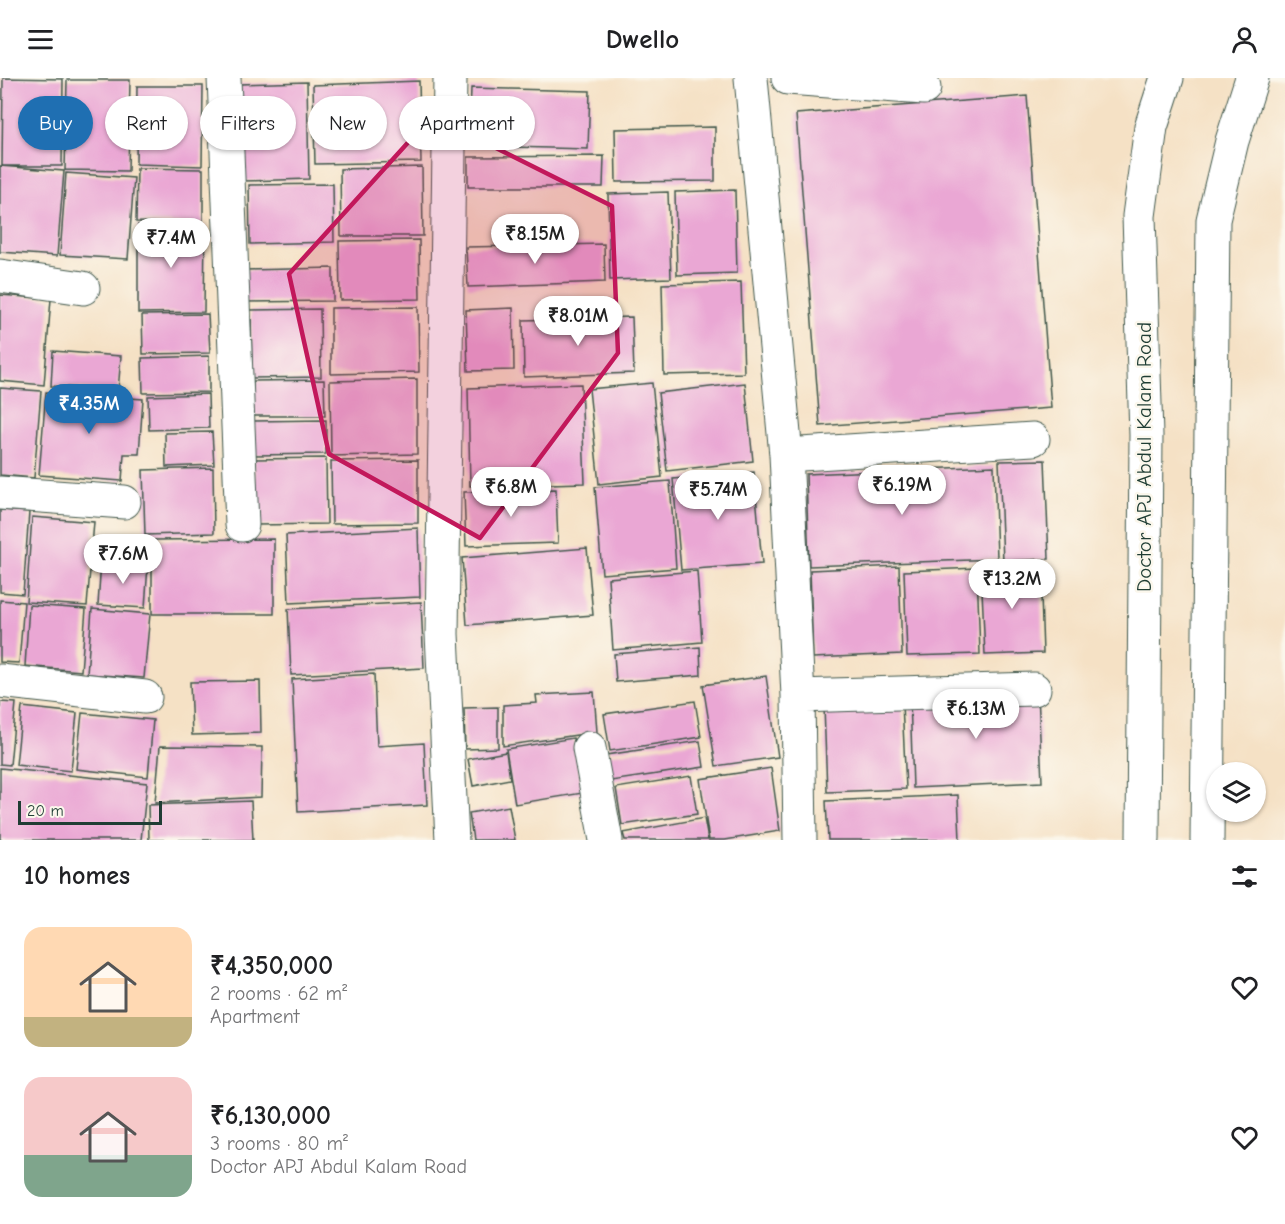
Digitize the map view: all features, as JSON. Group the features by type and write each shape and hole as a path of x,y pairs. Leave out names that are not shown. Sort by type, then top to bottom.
{"street":[{"path":"224,78 242,525"},
{"path":"450,78 442,634 452,840"},
{"path":"751,78 786,455 798,696 800,840"},
{"path":"788,78 924,87"},
{"name":"Doctor APJ Abdul Kalam Road","path":"1143,840 1146,435 1139,216 1150,128 1167,78"},
{"path":"1207,840 1213,220 1232,141 1252,78"},
{"path":"0,276 83,288"},
{"path":"786,455 1033,438"},
{"path":"0,493 124,502"},
{"path":"0,681 145,697"},
{"path":"798,696 1034,689"},
{"path":"589,748 606,840"}],"highlighted area":[{"path":"432,116 612,206 618,353 480,538 329,454 289,274"}],"building":[{"path":"3,78 63,79 63,96 18,96 18,150 62,150 62,166 2,166"},
{"path":"67,80 130,80 130,96 105,96 105,150 128,150 128,171 65,170 65,150 93,150 93,96 67,96"},
{"path":"419,81 419,96 399,96 399,150 421,150 421,162 315,164 315,150 387,150 387,96 313,96 313,85"},
{"path":"307,82 309,179 243,181 242,150 296,150 296,96 240,96 240,84"},
{"path":"137,86 203,86 203,96 200,96 202,166 136,164 136,150 188,150 188,96 137,96"},
{"path":"471,88 590,91 588,149 535,148 535,96 471,96"},
{"path":"1027,96 1051,408 820,426 796,114"},
{"path":"715,127 715,181 616,182 615,129"},
{"path":"604,156 603,187 468,187 468,157"},
{"path":"0,166 64,171 57,256 0,252"},
{"path":"422,167 423,236 341,236 340,169"},
{"path":"137,168 203,169 203,224 136,222"},
{"path":"66,173 134,178 128,259 60,255"},
{"path":"333,184 334,242 250,244 249,185"},
{"path":"735,190 737,273 677,275 675,192"},
{"path":"668,192 671,278 610,280 608,194"},
{"path":"138,225 205,226 204,312 138,313"},
{"path":"419,240 420,299 340,300 339,241"},
{"path":"604,244 605,282 468,287 466,247"},
{"path":"333,268 333,301 245,302 245,270"},
{"path":"741,282 744,373 664,375 662,284"},
{"path":"0,295 51,299 44,385 0,381"},
{"path":"418,307 419,372 331,374 331,308"},
{"path":"513,308 514,370 468,371 466,310"},
{"path":"320,309 321,377 252,378 251,310"},
{"path":"208,314 210,353 143,354 142,315"},
{"path":"632,317 634,373 524,377 523,320"},
{"path":"53,351 121,356 118,391 51,386"},
{"path":"209,356 209,392 143,393 142,358"},
{"path":"417,379 417,454 331,456 330,381"},
{"path":"324,380 325,416 252,416 253,381"},
{"path":"652,383 662,477 599,484 589,389"},
{"path":"745,383 753,461 667,471 658,393"},
{"path":"581,384 585,483 470,486 468,388"},
{"path":"0,388 41,391 34,478 0,475"},
{"path":"46,392 143,399 139,454 124,454 122,481 39,475"},
{"path":"208,394 209,428 149,430 148,396"},
{"path":"326,420 326,454 253,455 253,421"},
{"path":"212,432 214,465 166,467 165,433"},
{"path":"326,458 327,524 256,525 254,459"},
{"path":"418,460 418,523 332,524 331,461"},
{"path":"1045,460 1049,559 1003,561 999,461"},
{"path":"994,466 997,559 809,566 806,474"},
{"path":"213,468 214,533 145,535 143,470"},
{"path":"754,472 762,564 681,570 673,479"},
{"path":"670,481 676,568 602,574 595,487"},
{"path":"556,489 558,543 466,546 464,492"},
{"path":"0,510 29,512 23,594 0,592"},
{"path":"32,517 94,522 87,606 26,602"},
{"path":"418,528 420,597 289,603 286,535"},
{"path":"274,539 274,614 152,614 152,540"},
{"path":"587,548 593,615 467,625 462,558"},
{"path":"101,561 148,565 145,608 98,605"},
{"path":"899,566 902,654 813,658 810,570"},
{"path":"1040,566 1043,653 985,655 981,568"},
{"path":"977,568 980,654 907,656 904,571"},
{"path":"697,571 702,642 613,650 608,578"},
{"path":"0,600 24,602 19,663 0,662"},
{"path":"421,602 424,668 291,675 288,609"},
{"path":"29,605 86,609 81,671 25,666"},
{"path":"92,609 150,614 144,678 87,674"},
{"path":"700,647 701,675 616,682 614,654"},
{"path":"374,674 377,746 424,743 427,805 298,812 292,679"},
{"path":"766,676 778,757 716,766 703,685"},
{"path":"260,681 261,733 192,735 190,682"},
{"path":"594,692 597,732 503,746 503,705 537,703 536,695"},
{"path":"1038,693 1042,782 913,788 910,698"},
{"path":"695,701 701,737 610,751 604,714"},
{"path":"0,702 16,703 10,765 0,764"},
{"path":"902,703 906,789 827,792 824,706"},
{"path":"22,707 77,713 71,771 16,765"},
{"path":"498,707 498,748 465,749 464,708"},
{"path":"82,713 153,720 148,777 76,769"},
{"path":"573,738 583,793 515,804 506,749"},
{"path":"700,741 704,767 611,781 606,755"},
{"path":"160,746 262,747 261,797 155,803"},
{"path":"506,752 510,779 473,786 468,759"},
{"path":"0,768 147,783 141,840 0,840"},
{"path":"771,768 780,831 725,840 709,840 700,779"},
{"path":"691,776 697,814 622,825 616,788"},
{"path":"958,795 960,840 828,840 826,801"},
{"path":"251,801 253,840 149,840 148,805"},
{"path":"509,806 515,840 473,840 469,813"},
{"path":"704,818 708,840 625,840 623,833"}]}
